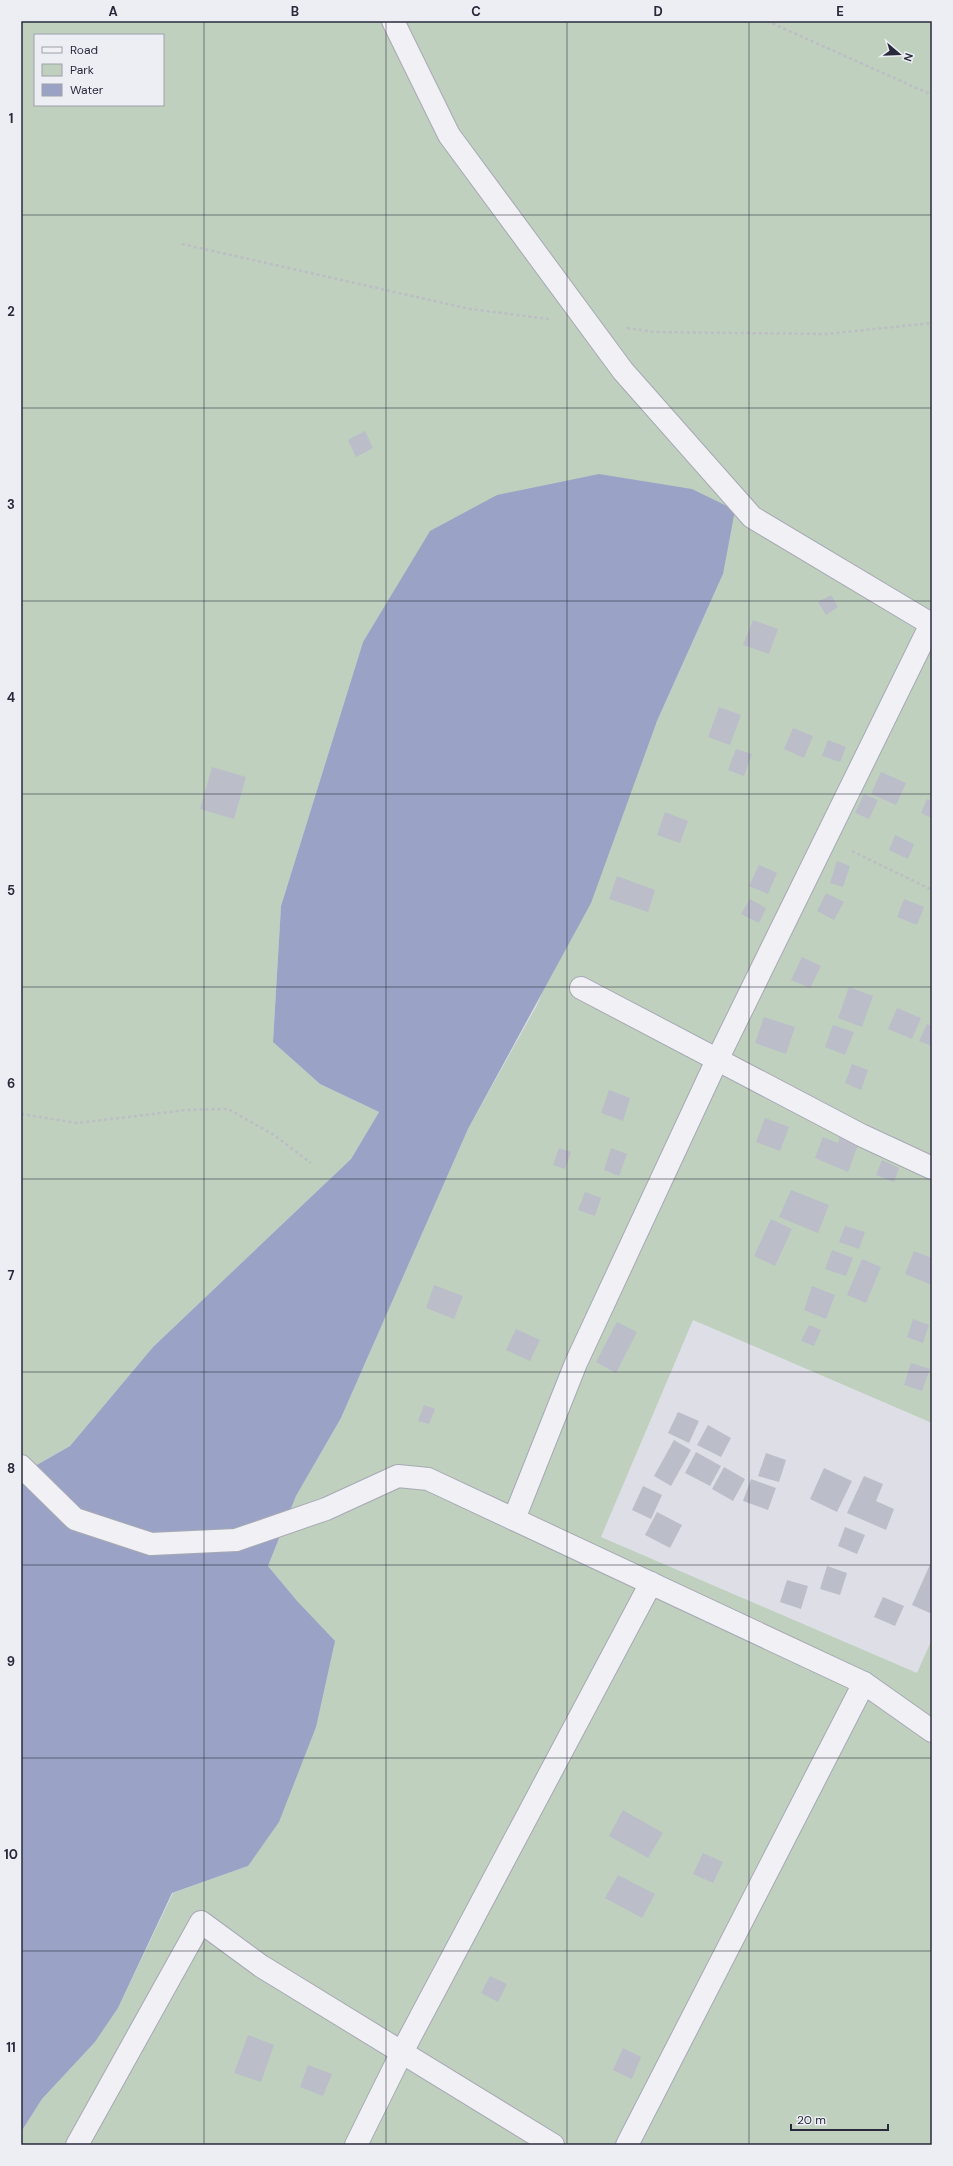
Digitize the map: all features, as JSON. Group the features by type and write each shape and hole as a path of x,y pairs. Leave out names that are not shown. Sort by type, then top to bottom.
{"street":[{"path":"393,21 449,135 623,371 752,517 931,624 717,1060 576,1364 514,1519"},
{"path":"581,988 861,1135 932,1168"},
{"path":"21,1466 75,1518 151,1544 236,1540 326,1509 398,1476 428,1479 864,1683 932,1732"},
{"path":"356,2145 402,2052 651,1583"},
{"path":"627,2145 864,1683"},
{"path":"77,2145 201,1922 261,1966 552,2145"}],"path":[{"path":"767,21 932,95"},
{"path":"849,849 932,890"},
{"path":"21,1114 77,1123 187,1110 228,1109 274,1134 311,1163"}],"green space":[{"path":"21,21 932,21 932,1423 693,1320 601,1537 917,1673 932,1639 932,2145 21,2145 21,2132 42,2099 95,2042 118,2008 173,1893 248,1866 298,1602 268,1566 296,1496 341,1418 468,1129 537,1005 657,721 723,574 363,642 281,906 273,1042 320,1084 379,1112 351,1159 153,1347 70,1446 21,1474"}],"water":[{"path":"599,474 692,489 735,510 723,574 657,721 591,903 468,1129 341,1418 296,1496 268,1566 298,1602 335,1641 316,1727 279,1822 248,1866 172,1893 118,2008 95,2042 42,2099 21,2132 21,1474 70,1446 153,1347 351,1159 379,1112 320,1084 273,1042 281,906 363,642 430,531 497,495"}],"building":[{"path":"365,431 373,448 356,457 348,440"},
{"path":"831,595 838,607 826,615 818,602"},
{"path":"753,620 778,629 769,654 743,645"},
{"path":"719,707 741,715 730,745 708,737"},
{"path":"793,728 813,736 804,758 784,749"},
{"path":"828,740 846,747 840,762 822,756"},
{"path":"736,749 752,754 744,776 728,770"},
{"path":"212,767 246,777 234,819 200,809"},
{"path":"881,772 906,783 896,805 871,794"},
{"path":"864,794 878,800 869,819 855,813"},
{"path":"927,799 932,801 932,818 921,813"},
{"path":"665,812 688,821 680,843 657,835"},
{"path":"895,835 914,844 908,859 889,850"},
{"path":"837,861 850,866 843,887 830,883"},
{"path":"759,865 777,873 768,894 749,886"},
{"path":"617,876 655,890 648,912 609,899"},
{"path":"826,893 844,902 834,920 817,911"},
{"path":"750,899 766,908 759,923 741,914"},
{"path":"904,899 924,907 917,925 897,917"},
{"path":"802,957 821,966 810,988 791,980"},
{"path":"849,987 873,996 862,1027 838,1018"},
{"path":"897,1008 921,1018 912,1039 888,1029"},
{"path":"764,1017 795,1027 786,1054 755,1043"},
{"path":"927,1024 932,1026 932,1046 919,1041"},
{"path":"833,1025 854,1032 845,1055 825,1047"},
{"path":"852,1064 868,1070 861,1090 845,1083"},
{"path":"609,1090 630,1098 623,1121 601,1113"},
{"path":"765,1118 789,1127 780,1151 756,1142"},
{"path":"840,1135 859,1142 848,1172 815,1158 823,1137 838,1143"},
{"path":"559,1148 571,1152 565,1169 553,1165"},
{"path":"611,1148 627,1154 619,1176 604,1170"},
{"path":"882,1160 899,1168 894,1182 876,1175"},
{"path":"791,1190 829,1205 818,1233 779,1217"},
{"path":"585,1192 601,1198 595,1216 578,1210"},
{"path":"771,1219 792,1229 775,1266 754,1256"},
{"path":"845,1226 865,1232 859,1249 839,1242"},
{"path":"832,1250 853,1258 846,1276 825,1269"},
{"path":"914,1251 932,1258 932,1285 905,1274"},
{"path":"862,1259 881,1267 866,1303 847,1295"},
{"path":"434,1285 463,1296 454,1319 426,1308"},
{"path":"812,1286 835,1295 826,1319 804,1310"},
{"path":"913,1319 929,1325 923,1343 907,1337"},
{"path":"617,1322 637,1332 616,1373 596,1362"},
{"path":"809,1325 821,1330 814,1346 801,1341"},
{"path":"516,1329 540,1340 530,1361 506,1350"},
{"path":"911,1363 930,1369 922,1391 904,1385"},
{"path":"424,1405 435,1409 429,1424 418,1421"},
{"path":"678,1412 699,1421 689,1443 668,1433"},
{"path":"708,1425 731,1438 721,1457 697,1445"},
{"path":"674,1440 691,1450 671,1486 654,1476"},
{"path":"696,1452 721,1466 710,1486 685,1473"},
{"path":"766,1453 786,1460 779,1482 758,1476"},
{"path":"724,1467 745,1479 733,1501 712,1489"},
{"path":"824,1468 852,1481 837,1512 810,1499"},
{"path":"864,1476 883,1484 876,1501 894,1509 886,1530 847,1513"},
{"path":"751,1479 776,1488 768,1510 743,1501"},
{"path":"643,1486 662,1495 651,1519 632,1510"},
{"path":"657,1512 682,1525 670,1548 645,1535"},
{"path":"845,1527 865,1535 857,1554 838,1546"},
{"path":"932,1560 932,1614 912,1605"},
{"path":"827,1566 847,1573 840,1595 820,1589"},
{"path":"787,1580 808,1586 801,1609 780,1602"},
{"path":"883,1597 904,1606 895,1626 874,1617"},
{"path":"623,1810 663,1833 648,1858 609,1836"},
{"path":"703,1853 723,1862 713,1883 693,1874"},
{"path":"618,1875 655,1894 642,1918 605,1898"},
{"path":"490,1976 507,1984 498,2002 481,1993"},
{"path":"248,2035 274,2045 261,2082 234,2073"},
{"path":"623,2048 641,2057 632,2079 613,2070"},
{"path":"308,2065 332,2074 323,2096 300,2087"}]}
